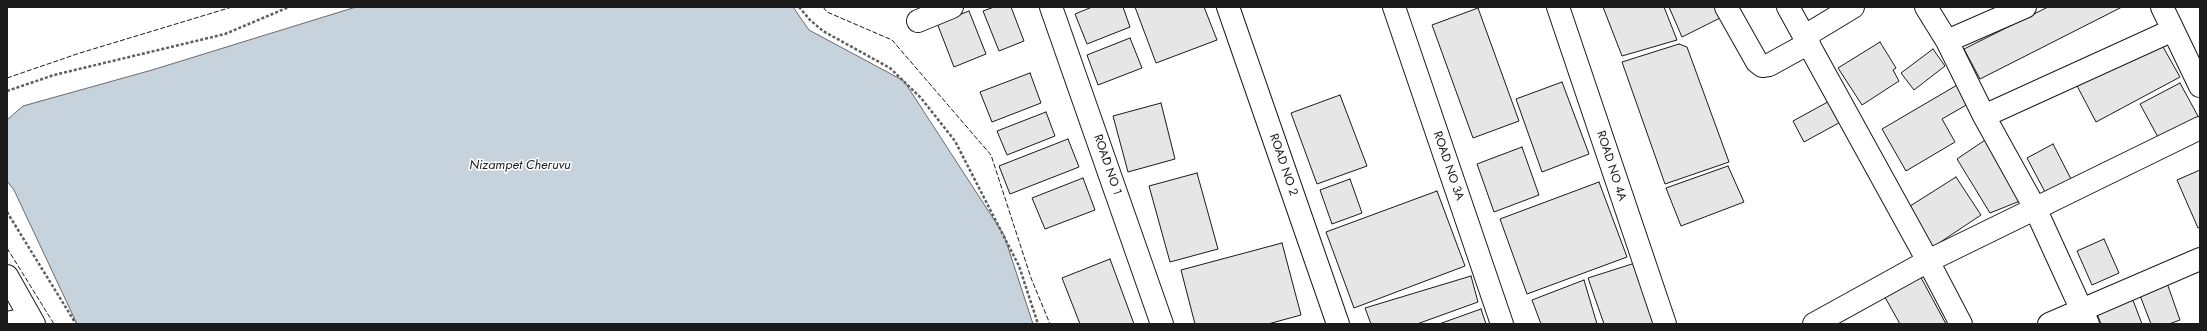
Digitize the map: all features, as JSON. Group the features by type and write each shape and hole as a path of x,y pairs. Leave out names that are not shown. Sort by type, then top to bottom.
{"street":[{"path":"918,21 952,7"},
{"name":"ROAD NO 1","path":"1051,7 1162,324"},
{"name":"ROAD NO 2","path":"1228,7 1338,324"},
{"name":"ROAD NO 3A","path":"1394,7 1502,324"},
{"name":"ROAD NO 4A","path":"1558,7 1665,324"},
{"path":"1726,7 1757,62 1762,66 1769,64 1807,40 1852,7"},
{"path":"1788,7 1928,261 1960,324"},
{"path":"1926,7 1947,41 1984,116 2035,208 2085,317"},
{"path":"1947,41 2025,7"},
{"path":"2162,7 2200,86"},
{"path":"1984,116 2173,30"},
{"path":"1814,324 1928,261 2200,128"},
{"path":"2049,324 2085,317 2200,259"},
{"path":"7,276 32,321 7,323"}],"path":[{"path":"7,91 54,75 225,34 289,7"},
{"path":"799,7 810,20 823,30 890,68 921,98 955,140 1019,266 1038,324"},
{"path":"7,212 76,324"}],"water":[{"name":"Nizampet Cheruvu","path":"356,7 793,7 809,30 904,81 1004,235 1033,324 77,324 14,190 7,181 7,120 23,106 152,70"}],"building":[{"path":"994,7 1011,7 1024,41 999,51 983,11"},
{"path":"1092,7 1123,7 1130,27 1087,44 1075,14"},
{"path":"1135,7 1204,7 1217,40 1156,63"},
{"path":"1603,7 1664,7 1677,40 1622,56"},
{"path":"1669,7 1717,7 1722,17 1682,37"},
{"path":"2048,7 2122,7 1980,79 1964,49"},
{"path":"1478,8 1519,121 1473,138 1432,25"},
{"path":"969,11 986,54 954,67 937,23"},
{"path":"1130,38 1142,68 1098,85 1087,55"},
{"path":"2158,38 2180,77 2096,122 2075,82"},
{"path":"1880,42 1896,68 1893,70 1899,81 1862,105 1838,68"},
{"path":"1679,44 1687,47 1729,162 1665,184 1622,62"},
{"path":"1933,49 1945,66 1914,90 1901,73"},
{"path":"1030,73 1041,103 992,122 980,92"},
{"path":"1964,81 1975,100 1942,119 1955,142 1906,171 1882,129"},
{"path":"1562,82 1589,154 1542,172 1516,99"},
{"path":"2180,83 2199,118 2159,139 2140,104"},
{"path":"1340,95 1367,166 1317,184 1291,113"},
{"path":"1835,98 1846,119 1804,142 1793,121"},
{"path":"1161,103 1175,159 1128,172 1113,116"},
{"path":"1046,112 1055,136 1007,155 997,131"},
{"path":"1988,138 2020,201 1990,213 1957,159"},
{"path":"1068,139 1079,167 1010,194 999,166"},
{"path":"2053,144 2071,179 2045,192 2027,158"},
{"path":"1522,147 1539,195 1494,212 1477,164"},
{"path":"1728,166 1744,202 1681,226 1666,188"},
{"path":"2200,170 2200,227 2198,228 2177,180"},
{"path":"1197,173 1218,249 1170,262 1149,186"},
{"path":"1956,177 1981,215 1933,247 1907,208"},
{"path":"1083,178 1095,210 1045,229 1032,198"},
{"path":"1350,179 1362,213 1332,224 1320,190"},
{"path":"1599,182 1627,257 1527,294 1500,219"},
{"path":"1437,191 1465,266 1354,308 1326,232"},
{"path":"2104,239 2119,273 2092,285 2077,251"},
{"path":"1282,243 1301,315 1268,324 1195,324 1181,270"},
{"path":"1110,259 1134,324 1080,324 1062,278"},
{"path":"1635,263 1656,324 1604,324 1588,278"},
{"path":"1918,272 1946,324 1900,324 1882,292"},
{"path":"1471,276 1478,302 1417,324 1371,324 1365,308"},
{"path":"1584,280 1597,324 1541,324 1532,300"},
{"path":"2167,283 2180,320 2169,324 2151,324 2139,293"},
{"path":"2131,295 2142,324 2101,324 2095,309"},
{"path":"1481,309 1486,324 1439,324"}],"fence":[{"path":"7,78 80,53 232,7"},
{"path":"823,7 827,12 892,40 991,155 1031,278 1050,324"},
{"path":"7,248 54,324"}]}
